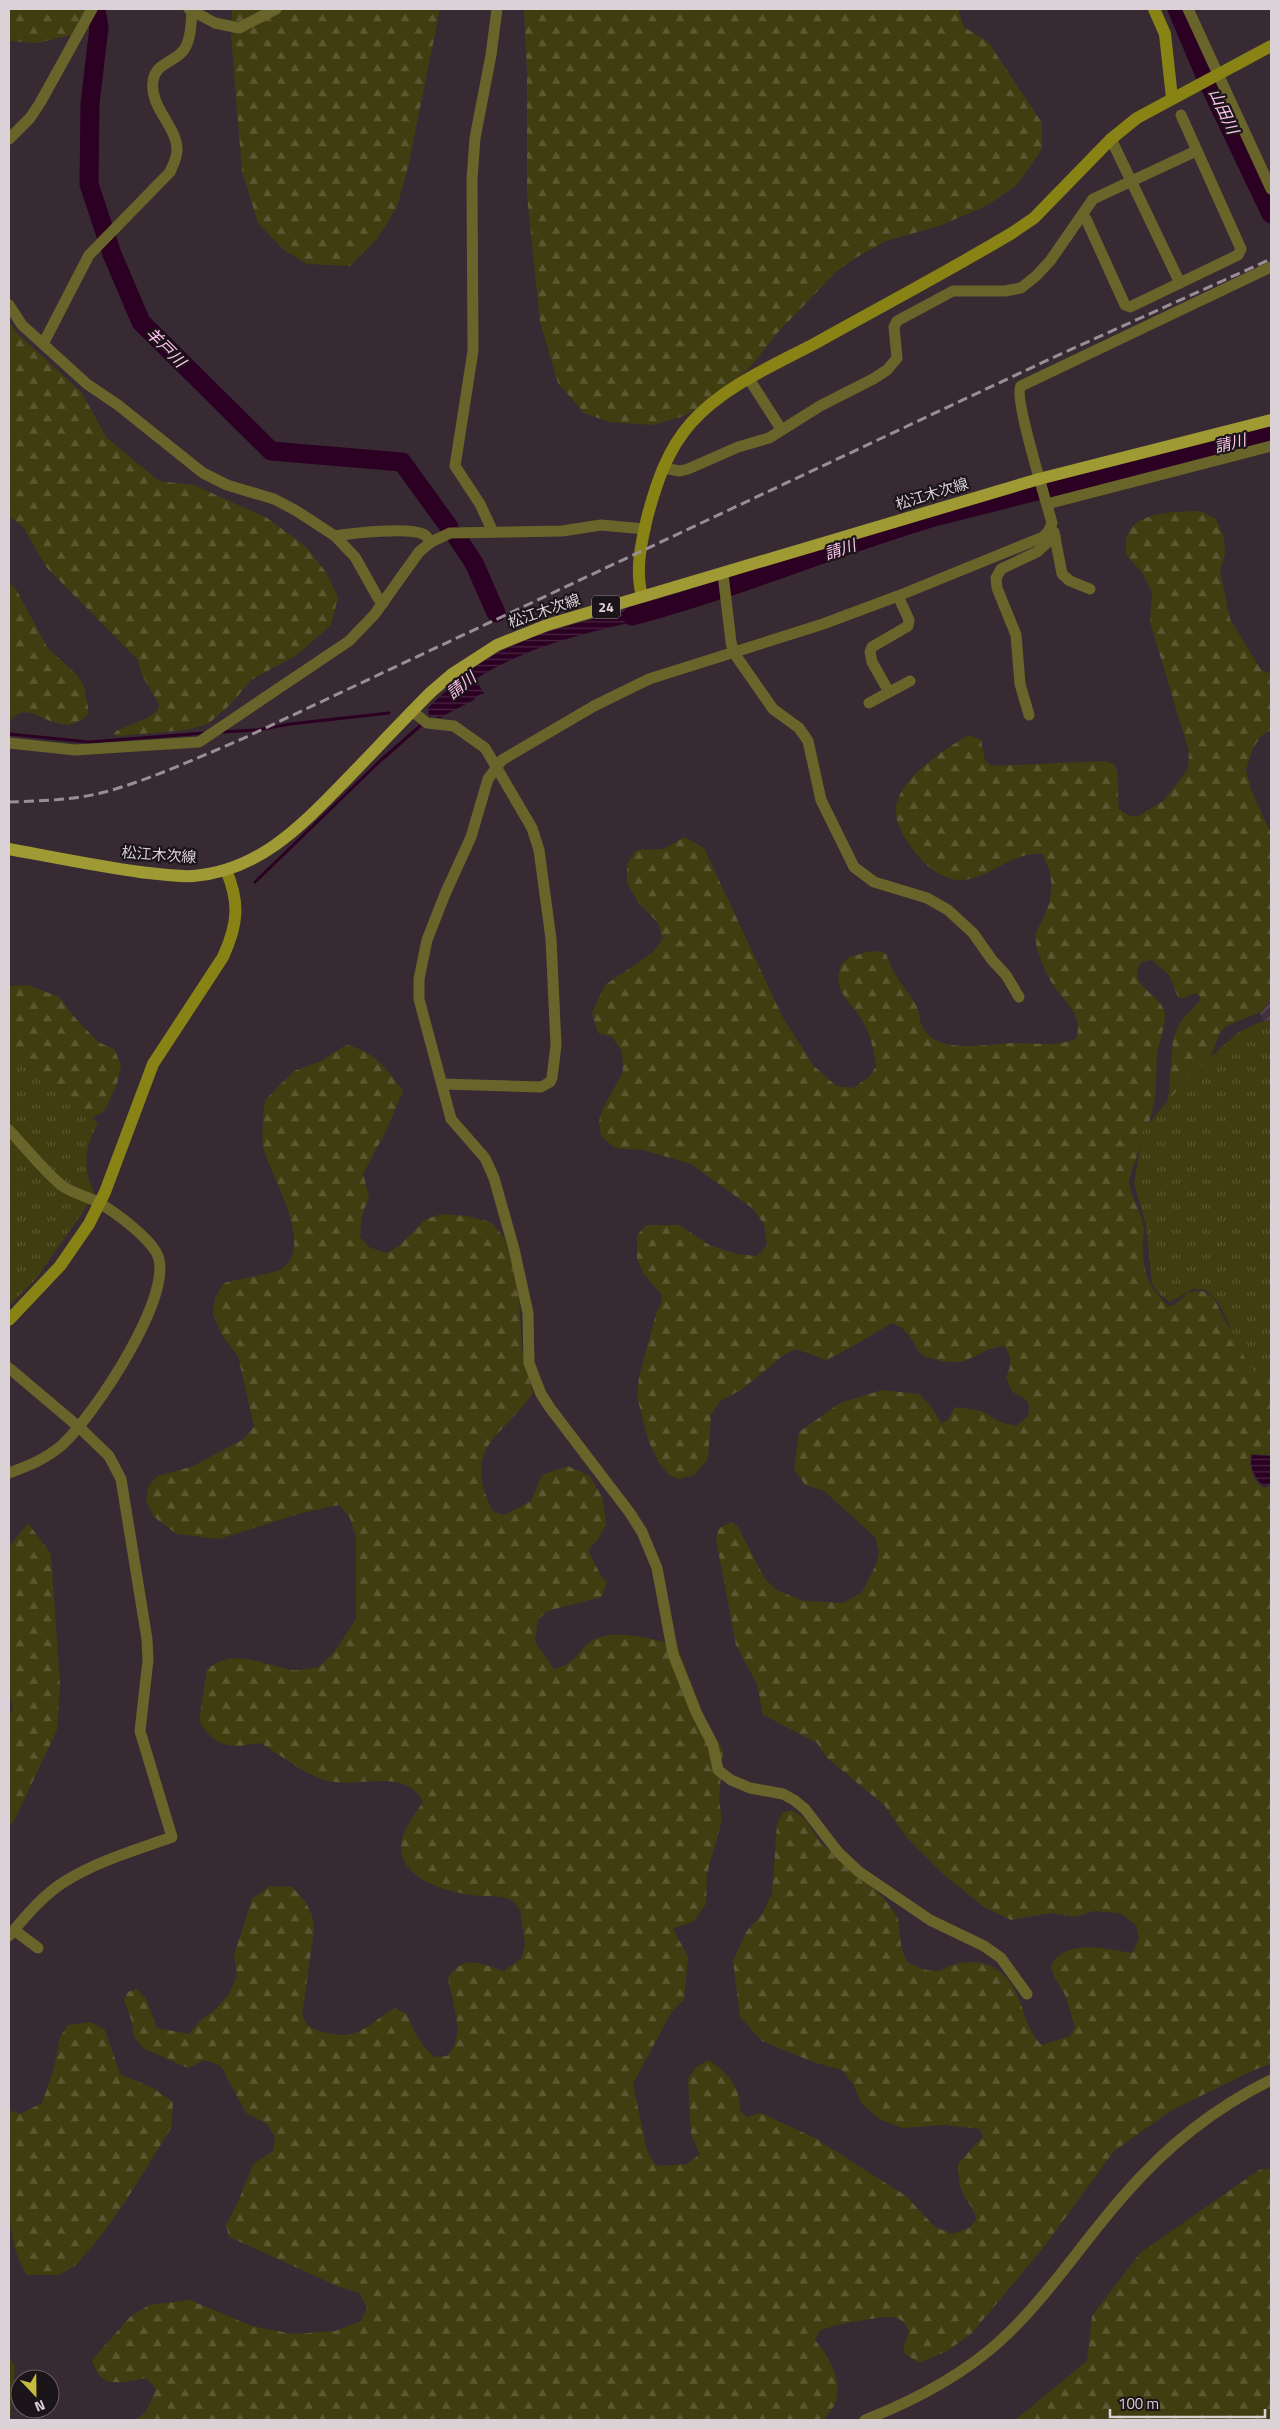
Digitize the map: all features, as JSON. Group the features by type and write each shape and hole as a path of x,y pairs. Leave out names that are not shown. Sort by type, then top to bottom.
{"main road":[{"name":"松江木次線","path":"9,849 101,867 160,874 193,876 226,870 245,863 275,847 304,823 412,711 452,674 496,645 547,625 642,596 724,578 1040,478 1271,420"}],"street":[{"path":"9,139 30,118 40,103 92,9"},
{"path":"43,344 89,255 170,172 176,158 177,148 154,96 152,82 155,72 162,65 183,51 189,34 191,10 215,23 239,28 276,9"},
{"path":"493,532 480,504 455,466 473,351 472,179 476,138 497,9"},
{"path":"1154,9 1165,34 1172,98"},
{"path":"1188,9 1210,78 1271,189"},
{"path":"642,596 638,570 644,529 663,468 677,441 691,423 718,399 749,379 1012,233 1034,218 1112,139 1137,118 1271,46"},
{"path":"1082,217 1086,219 1125,305 1130,307 1238,255 1241,249 1181,114"},
{"path":"1112,139 1180,283"},
{"path":"663,468 680,471 688,469 738,447 769,438 781,429 873,379 893,364 898,353 894,327 897,321 954,291 1006,291 1028,284 1050,262 1093,199 1196,151"},
{"path":"1090,589 1070,581 1062,574 1052,523 1018,396 1021,386 1271,267"},
{"path":"9,304 22,325 87,384 118,405 203,473 227,485 274,499 336,536 355,557 378,598 383,603"},
{"path":"749,379 781,429"},
{"path":"1047,504 1271,446"},
{"path":"1027,1994 1001,1958 984,1946 930,1920 858,1871 838,1852 805,1809 794,1800 784,1794 750,1788 731,1780 718,1770 713,1746 696,1712 673,1654 656,1568 642,1532 550,1408 538,1386 529,1362 528,1312 514,1249 494,1178 485,1158 451,1119 418,999 419,979 428,940 445,894 471,837 488,779 502,760 630,687 898,596 1037,540 1048,532 1052,523"},
{"path":"9,743 75,750 198,742 349,641 364,628 415,557 431,542 450,533 562,531 602,526 644,529"},
{"path":"336,536 363,532 417,532 426,536 431,542"},
{"path":"1029,715 1020,684 1016,635 996,578 1001,569 1037,552 1055,536"},
{"path":"724,578 731,642 734,653 773,708 799,728 808,741 822,800 854,867 866,878 874,882 927,898 948,910 973,933 992,960 1006,974 1019,997"},
{"path":"889,692 872,662 870,652 872,648 905,628 909,623 898,596"},
{"path":"869,704 910,681"},
{"path":"412,711 427,723 454,726 485,748 495,768 532,828 539,850 551,939 556,1045 554,1072 550,1082 541,1087 442,1084"},
{"path":"9,1320 60,1266 76,1245 100,1203 153,1064 162,1047 216,971 230,942 236,903 234,890 226,870"},
{"path":"9,1130 62,1186 100,1203 144,1237 159,1257 160,1277 144,1324 97,1405 80,1428 49,1456 9,1473"},
{"path":"9,1368 105,1450 121,1479 147,1639 148,1660 140,1731 172,1837 113,1858 65,1881 50,1892 10,1933 38,1948"},
{"path":"865,2420 933,2388 978,2360 1024,2317 1146,2170 1175,2144 1208,2119 1271,2080"}],"shaded area":[{"path":"1271,991 1271,1068 1252,1051 1264,1021 1258,1009"}],"green space":[{"path":"9,9 93,9 75,34 38,43 9,41"},
{"path":"232,9 440,9 408,167 397,207 377,239 350,266 307,264 284,250 258,223 242,171 231,35"},
{"path":"524,9 958,9 964,27 988,42 1042,123 1042,149 1017,185 988,205 939,226 886,241 837,271 778,332 751,366 716,397 684,416 653,425 609,422 584,413 558,383 540,322 527,196 527,71"},
{"path":"9,322 18,334 81,392 107,438 159,481 194,485 267,518 305,546 326,572 338,597 331,625 297,655 251,680 231,704 208,724 187,730 113,735 116,731 147,718 158,710 159,704 142,675 138,660 47,568 25,530 15,520 9,518"},
{"path":"1201,511 1216,519 1224,537 1225,554 1220,571 1230,619 1261,670 1271,673 1271,730 1261,736 1253,748 1246,770 1251,790 1271,833 1271,995 1263,1011 1226,1026 1219,1034 1207,1068 1169,1136 1168,1101 1173,1039 1180,1022 1199,1002 1200,996 1196,993 1184,998 1178,997 1169,975 1152,960 1142,962 1137,977 1145,989 1162,1006 1165,1017 1157,1054 1154,1105 1129,1181 1131,1192 1143,1224 1144,1261 1152,1288 1168,1306 1174,1305 1189,1292 1203,1291 1214,1298 1225,1321 1265,1377 1271,1375 1271,1455 1251,1454 1250,1464 1252,1474 1260,1486 1264,1488 1271,1486 1271,2064 1254,2070 1172,2110 1114,2151 1043,2248 972,2333 947,2351 919,2363 904,2353 904,2346 909,2332 903,2322 893,2317 856,2321 820,2330 815,2340 833,2368 837,2384 835,2404 823,2420 135,2420 146,2412 156,2389 146,2378 120,2382 106,2380 100,2376 92,2360 130,2317 149,2305 190,2300 252,2326 293,2334 335,2331 361,2321 367,2307 359,2293 337,2286 229,2237 226,2225 238,2202 253,2164 273,2151 275,2137 267,2124 246,2113 221,2066 205,2060 188,2068 143,2048 134,2037 132,2022 124,2000 128,1992 136,1989 146,1999 157,2028 189,2034 228,1995 237,1976 234,1955 252,1899 270,1886 292,1887 301,1896 311,1912 314,1928 302,2013 308,2025 316,2030 344,2035 369,2026 395,2008 407,2014 418,2037 434,2057 447,2056 453,2048 457,2029 457,2019 448,1978 460,1966 473,1962 503,1971 521,1959 525,1944 520,1909 510,1900 447,1890 422,1879 412,1872 405,1863 401,1852 403,1834 423,1802 416,1792 396,1782 347,1783 325,1780 306,1772 260,1743 232,1746 218,1742 205,1730 199,1721 207,1669 229,1659 239,1658 292,1670 319,1667 335,1651 356,1619 356,1537 350,1518 339,1505 302,1513 219,1539 177,1534 154,1517 146,1500 148,1487 157,1476 191,1467 242,1440 254,1427 238,1356 222,1335 213,1314 215,1298 224,1283 280,1270 290,1260 294,1246 293,1229 263,1144 262,1132 265,1100 294,1071 321,1061 346,1045 372,1056 385,1068 403,1091 386,1131 363,1174 369,1196 361,1219 360,1237 369,1247 386,1253 399,1246 426,1219 442,1214 467,1216 491,1222 504,1238 518,1283 522,1350 533,1393 497,1434 488,1446 483,1458 481,1472 484,1490 493,1512 504,1515 531,1501 542,1475 568,1466 590,1476 603,1499 606,1525 598,1539 588,1550 601,1576 607,1582 602,1597 547,1611 538,1620 535,1642 554,1669 573,1660 593,1640 612,1635 635,1636 677,1645 705,1719 723,1750 719,1800 722,1820 707,1874 706,1904 694,1921 673,1929 688,1957 684,2000 672,2011 633,2084 647,2151 656,2166 687,2164 700,2154 691,2135 688,2079 696,2067 709,2060 732,2081 738,2094 740,2110 747,2117 761,2113 815,2138 906,2196 935,2227 953,2234 969,2228 976,2220 974,2211 960,2186 958,2164 983,2136 980,2129 943,2125 902,2128 879,2119 861,2103 853,2084 842,2070 813,2062 762,2041 740,2017 733,1961 746,1932 763,1913 772,1893 777,1825 782,1813 791,1810 804,1818 821,1843 883,1897 898,1918 901,1946 907,1962 931,1971 940,1971 967,1962 977,1962 991,1966 1003,1974 1011,1984 1017,1994 1029,2027 1042,2045 1070,2036 1075,2027 1065,1995 1054,1977 1051,1965 1058,1957 1067,1951 1088,1947 1132,1953 1139,1939 1136,1925 1120,1913 1094,1911 1075,1917 1050,1913 1011,1920 984,1907 943,1874 906,1837 885,1806 827,1758 817,1743 763,1715 757,1684 736,1645 716,1539 719,1528 732,1522 738,1527 765,1579 778,1591 804,1601 843,1603 862,1592 876,1565 879,1552 875,1537 824,1491 805,1485 794,1469 799,1432 840,1403 882,1390 919,1394 931,1406 941,1423 948,1420 955,1407 982,1411 1000,1422 1016,1426 1028,1416 1029,1405 1026,1400 1013,1392 1010,1387 1006,1377 1010,1365 1010,1357 1004,1346 985,1351 964,1361 946,1362 928,1358 920,1353 906,1331 892,1323 826,1360 796,1349 784,1355 741,1390 720,1401 711,1415 708,1459 694,1475 679,1479 669,1475 659,1463 648,1440 637,1396 639,1377 656,1314 662,1302 661,1294 643,1273 637,1258 637,1235 647,1225 679,1225 711,1246 737,1254 757,1256 767,1245 764,1224 752,1208 691,1164 643,1150 615,1148 601,1136 599,1121 603,1108 623,1072 622,1051 612,1037 598,1033 592,1013 605,985 652,953 663,939 658,923 638,902 627,883 627,864 636,850 663,849 685,837 704,848 782,1016 813,1065 836,1086 853,1088 869,1077 876,1066 866,1027 841,991 838,976 841,966 846,960 868,952 875,951 886,954 895,974 917,1006 923,1028 932,1038 942,1043 966,1046 1012,1043 1053,1044 1076,1039 1078,1030 1075,1014 1050,980 1035,940 1036,933 1050,901 1051,893 1051,877 1042,854 1021,856 971,879 948,878 927,865 908,842 897,822 897,804 902,791 921,768 969,735 981,740 985,760 991,766 1105,761 1115,765 1119,809 1128,815 1137,817 1164,800 1188,769 1189,752 1150,622 1152,592 1141,571 1126,555 1126,540 1132,528 1139,521 1148,517 1170,512"},
{"path":"9,583 16,589 47,647 77,675 84,686 89,713 79,721 60,724 25,712 17,715 9,722"},
{"path":"28,985 59,997 76,1019 98,1042 114,1049 121,1065 117,1084 105,1110 90,1120 9,1085 9,986"},
{"path":"1271,1020 1271,1375 1268,1378 1258,1374 1250,1366 1223,1311 1208,1292 1193,1289 1170,1302 1158,1293 1152,1283 1146,1225 1134,1184 1143,1130 1187,1079 1236,1034 1257,1023"},
{"path":"9,1056 98,1123 87,1150 86,1159 88,1176 95,1195 36,1279 9,1306"},
{"path":"28,1523 51,1554 60,1685 57,1730 13,1823 9,1824 9,1712 13,1710 9,1692 9,1547"},
{"path":"91,2022 105,2030 120,2074 153,2088 173,2102 171,2128 127,2199 100,2237 76,2265 59,2275 27,2275 18,2258 9,2218 9,2110 20,2114 42,2103 54,2068 60,2037 68,2025"},
{"path":"1271,2168 1271,2420 1015,2420 1087,2361 1092,2316 1140,2253 1259,2170"},
{"path":"9,2357 15,2366 15,2369 10,2369 9,2420"}],"water":[{"path":"655,604 658,616 564,640 518,656 476,679 484,694 480,694 472,701 439,718 433,715 429,717 428,708 447,690 474,668 500,652 521,642 565,627"},
{"path":"1252,1455 1271,1456 1271,1483 1264,1486 1258,1480 1252,1468"}],"waterway":[{"name":"羊戸川","path":"96,9 99,27 90,104 89,184 112,254 141,322 271,451 402,462 449,527"},
{"name":"山田川","path":"1177,9 1207,80 1271,214"},
{"name":"請川","path":"632,616 709,593 861,540 938,516 1271,432"},
{"name":"羊戸川","path":"456,536 474,563 496,613"},
{"name":"請川","path":"221,732 257,730 290,724 389,713"},
{"path":"255,882 380,761 420,726"},
{"path":"9,734 89,742 205,733"}],"railway":[{"path":"9,802 45,801 93,795 123,787 191,761 242,739 1052,358 1271,259"}]}
